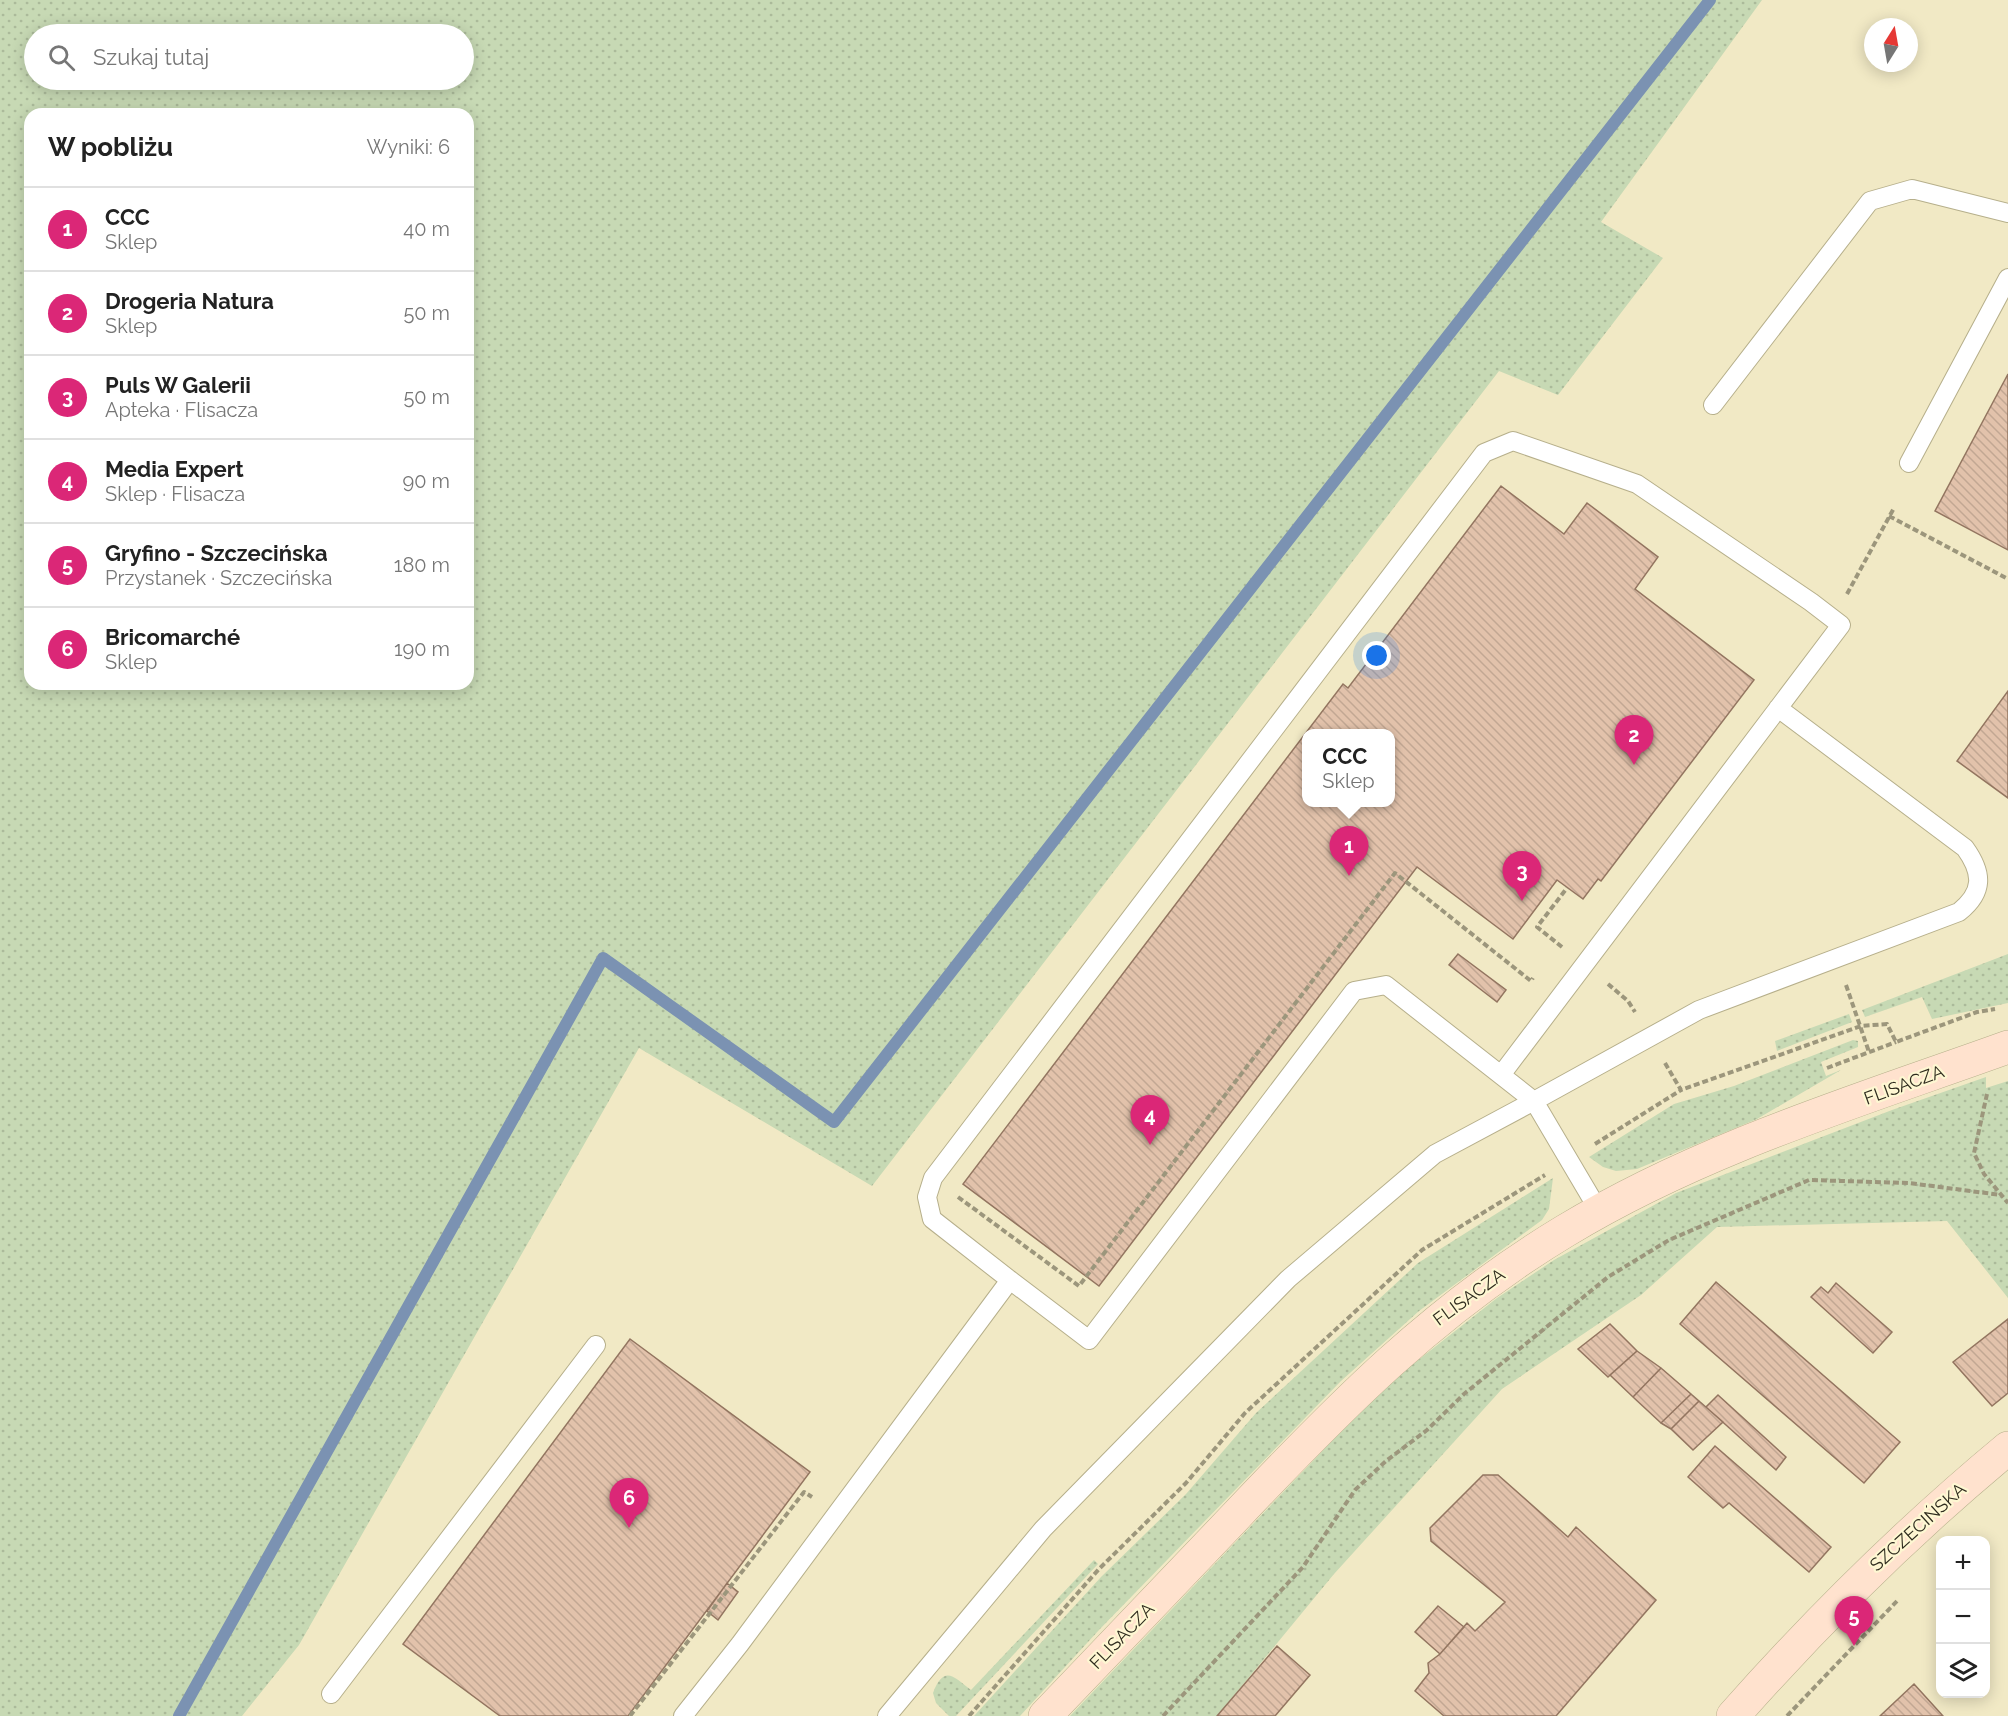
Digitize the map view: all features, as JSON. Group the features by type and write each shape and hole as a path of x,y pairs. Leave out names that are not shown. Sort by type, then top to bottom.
{"street":[{"name":"FLISACZA","path":"1045,1716 1371,1377 1456,1305 1553,1238 1599,1211 1669,1176 1826,1112 2008,1047"},
{"name":"SZCZECIŃSKA","path":"1733,1716 1868,1572 1942,1504 2008,1448"}],"lane":[{"path":"1713,405 1870,201 1912,189 2008,213"},
{"path":"1909,463 2008,279"},
{"path":"1501,1075 1840,625 1818,607 1637,484 1514,441 1484,453 933,1178 927,1197 932,1220 1089,1340 1354,991 1386,986 1534,1101 1599,1211"},
{"path":"887,1716 1042,1529 1288,1279 1435,1154 1699,1010 1959,912 1973,900 1979,881 1976,863 1965,848 1778,708"},
{"path":"692,1713 1010,1280"},
{"path":"331,1694 596,1345"}],"path":[{"path":"1818,607 1826,597 1838,606 1857,579 1894,508"},
{"path":"1889,516 2008,579"},
{"path":"1855,1012 1869,1052"},
{"path":"1826,1068 1896,1042"},
{"path":"1989,1089 1974,1153 1984,1174 2008,1203"},
{"path":"969,1716 1099,1569 1186,1483 1245,1413 1422,1250 1681,1090"},
{"path":"1163,1716 1303,1567 1355,1490 1481,1380 1608,1277 1669,1240 1809,1180 1909,1183 2001,1195"},
{"path":"630,1716 804,1492 836,1514"}],"green space":[{"path":"0,0 1762,0 1601,222 1663,258 1558,395 1499,371 872,1186 639,1048 299,1645 242,1716 0,1716"},
{"path":"2008,954 2008,1003 1932,1019 1922,997 1865,1017 1862,1010"},
{"path":"1849,1014 1852,1022 1777,1051 1775,1041"},
{"path":"1853,1040 1858,1041 1858,1047 1821,1062 1826,1076 1841,1070 1757,1119 1637,1169 1616,1171 1603,1167 1589,1157 1674,1104 1734,1086"},
{"path":"1986,1077 1986,1088 2008,1081 2008,1298 1947,1221 1717,1227 1641,1295 1502,1389 1334,1574 1217,1716 1070,1716 1332,1441 1398,1376 1497,1298 1554,1260 1676,1193 1892,1110"},
{"path":"1553,1178 1549,1209 1542,1220 1419,1311 1341,1381 1099,1630 1020,1716 974,1716 1101,1577 1186,1494 1256,1413 1418,1263"},
{"path":"1094,1560 1098,1564 956,1716 949,1716 936,1703 933,1693 941,1678 950,1676 971,1690"}],"building":[{"path":"2008,374 2008,550 1935,511"},
{"path":"1501,486 1564,534 1587,503 1658,557 1635,589 1754,680 1601,881 1598,879 1583,899 1557,880 1513,939 1417,867 1099,1286 963,1184 1302,738 1302,807 1395,807 1395,729 1309,729 1343,684 1348,688"},
{"path":"2008,691 2008,798 1957,761"},
{"path":"1458,954 1506,990 1497,1002 1449,965"},
{"path":"1716,1282 1900,1442 1864,1483 1680,1324"},
{"path":"1836,1283 1892,1332 1873,1353 1811,1297 1821,1287 1828,1293"},
{"path":"2008,1319 2008,1393 1992,1406 1953,1362"},
{"path":"1610,1324 1637,1351 1608,1377 1578,1349"},
{"path":"630,1339 810,1472 628,1716 500,1716 403,1644"},
{"path":"1637,1351 1661,1368 1633,1397 1610,1375"},
{"path":"1661,1368 1691,1394 1661,1423 1633,1397"},
{"path":"1691,1394 1699,1401 1671,1429 1661,1423"},
{"path":"1718,1395 1786,1457 1776,1470 1706,1407"},
{"path":"1699,1401 1723,1422 1693,1450 1671,1429"},
{"path":"1715,1446 1831,1547 1809,1572 1729,1503 1723,1508 1688,1477"},
{"path":"1483,1475 1498,1475 1568,1537 1576,1527 1656,1600 1556,1716 1444,1716 1415,1691 1429,1673 1428,1663 1440,1654 1467,1623 1475,1631 1505,1602 1431,1541 1430,1528"},
{"path":"727,1583 738,1592 718,1620 707,1611"},
{"path":"1438,1606 1464,1627 1440,1654 1415,1632"},
{"path":"1277,1646 1310,1675 1275,1716 1217,1716"},
{"path":"1914,1684 1943,1716 1880,1716"}],"waterway":[{"path":"179,1716 603,958 834,1122 1710,0"}],"place":[{"name":"Drogeria Natura","path":"1634,765"},
{"name":"CCC","path":"1349,876"},
{"name":"Puls W Galerii","path":"1522,901"},
{"name":"Media Expert","path":"1150,1145"},
{"name":"Bricomarché","path":"629,1528"},
{"name":"Gryfino - Szczecińska","path":"1854,1646"}]}
